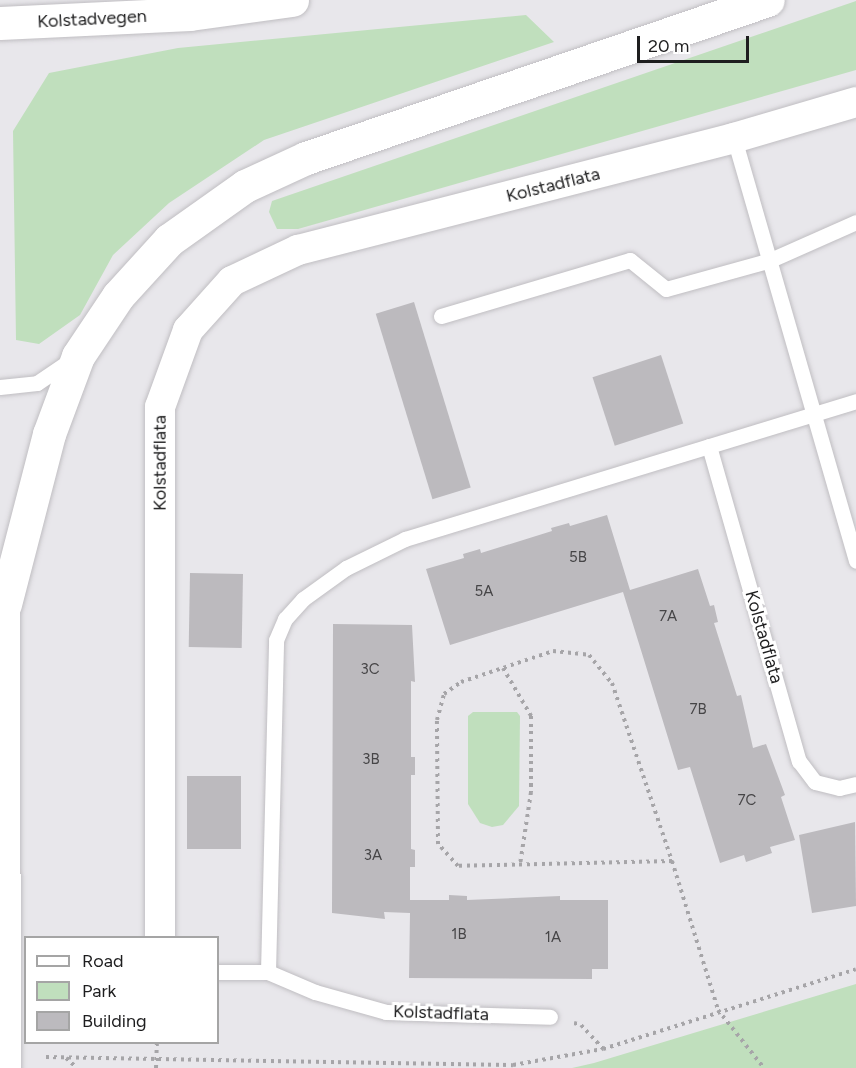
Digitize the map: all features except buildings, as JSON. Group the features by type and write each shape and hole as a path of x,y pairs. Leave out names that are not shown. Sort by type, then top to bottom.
{"street":[{"name":"Kolstadvegen","path":"0,23 190,14 291,0"},
{"path":"2,613 48,434 78,356 118,296 170,240 245,186 306,158 768,0"},
{"name":"Kolstadflata","path":"160,936 160,407 188,330 232,281 298,250 734,138 856,102"},
{"path":"0,548 4,1068"}],"lane":[{"path":"734,138 856,561"},
{"path":"441,316 630,260 666,289 768,261 856,222"},
{"path":"0,387 37,383 78,356"},
{"path":"267,972 276,640 285,619 303,599 346,568 405,539 856,401"},
{"name":"Kolstadflata","path":"710,446 799,761 815,782 839,788 856,784"},
{"name":"Kolstadflata","path":"219,972 267,972 315,992 386,1012 550,1017"}],"path":[{"path":"672,861 458,866 438,844 437,720 444,694 461,682 553,651 589,655 612,683 672,861 718,1010 764,1068"},
{"path":"503,668 531,716 531,792 520,865"},
{"path":"46,1057 513,1067 603,1049 718,1010 856,969"},
{"path":"550,1017 581,1025 603,1049"},
{"path":"156,1068 157,1044"},
{"path":"65,1057 77,1068"}],"green space":[{"path":"856,1 856,70 298,229 277,229 269,212 272,201"},
{"path":"526,15 554,42 264,140 169,203 113,255 80,315 39,344 16,340 13,131 49,73 178,48"},
{"path":"473,712 517,712 520,716 519,806 503,825 492,827 480,823 468,804 468,716"},
{"path":"856,984 856,1068 572,1068 594,1063"}]}
